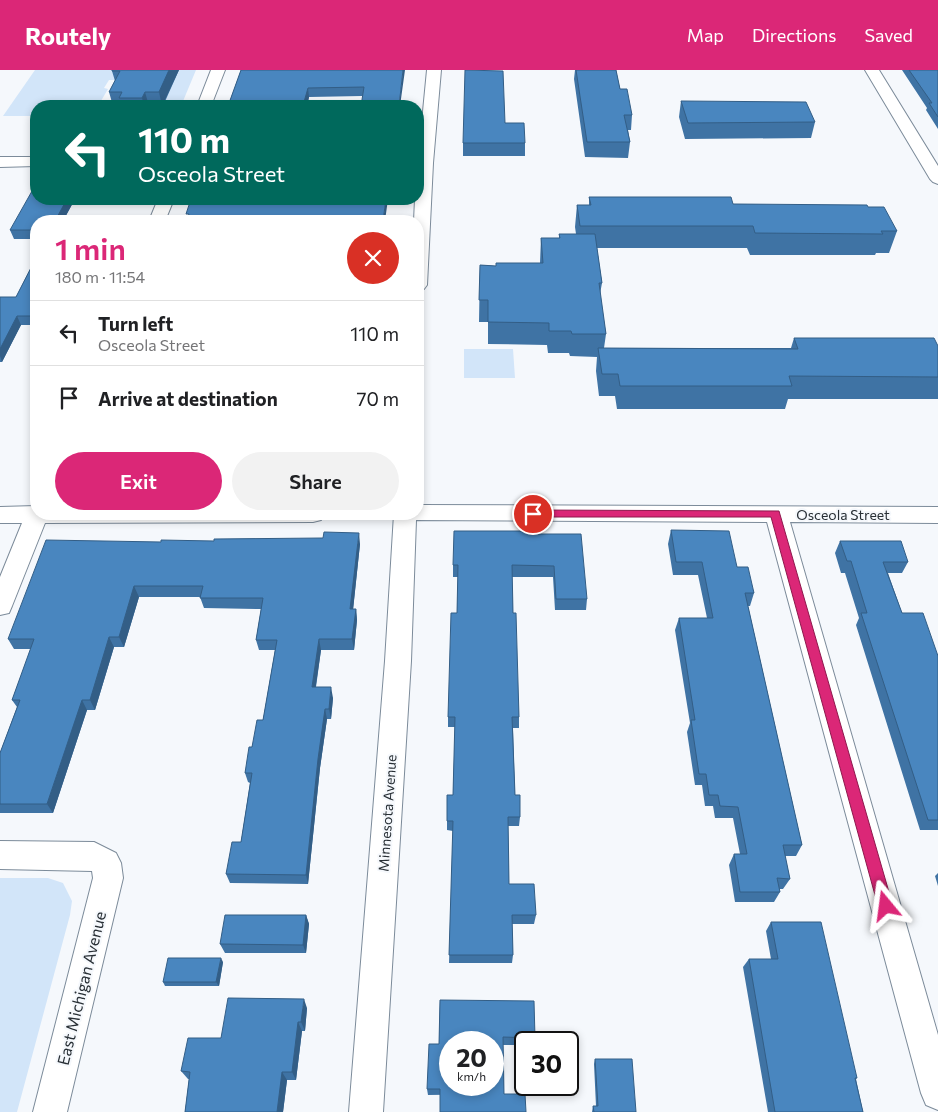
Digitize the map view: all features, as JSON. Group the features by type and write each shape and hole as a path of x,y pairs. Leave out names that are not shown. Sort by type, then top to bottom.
{"street":[{"path":"206,100 218,70"},
{"path":"424,142 434,70"},
{"path":"872,70 932,157 938,179"},
{"path":"0,162 30,162"},
{"name":"Osceola Street","path":"424,513 938,515"},
{"path":"776,514 938,1093"},
{"path":"0,515 30,515"},
{"path":"0,606 35,520"},
{"name":"Minnesota Avenue","path":"366,1112 398,671 405,520"},
{"name":"East Michigan Avenue","path":"0,855 94,856 106,863 108,878 50,1112"}],"shaded area":[{"path":"35,70 196,70 184,100 166,100 174,80 109,80 104,88 108,89 102,100 30,100 30,116 3,116"},
{"path":"464,349 513,349 515,378 464,378"},
{"path":"0,878 48,878 63,883 72,901 70,915 17,1112 0,1112"}],"building":[{"path":"112,70 169,70 159,92 145,92 142,98 119,98 122,92 109,92 120,71"},
{"path":"241,70 403,70 400,100 362,100 364,87 308,88 305,100 230,100"},
{"path":"465,70 503,71 505,123 524,123 525,143 463,143"},
{"path":"576,70 616,70 620,89 627,89 632,115 624,115 630,142 587,142"},
{"path":"909,70 938,70 938,117 929,103 932,103"},
{"path":"681,101 806,102 815,122 688,123"},
{"path":"30,195 30,205 64,205 58,215 30,215 30,230 10,230"},
{"path":"589,197 731,197 733,204 867,205 868,207 884,207 897,231 881,231 883,234 755,233 753,226 580,226 577,205 591,205"},
{"path":"189,205 385,205 384,215 186,214"},
{"path":"559,234 595,234 602,283 599,283 606,334 572,334 571,331 549,331 549,323 488,322 488,300 479,300 480,265 496,266 496,263 543,263 541,238 560,238"},
{"path":"30,270 30,316 17,316 0,349 0,297 16,297"},
{"path":"794,338 934,338 938,346 938,377 789,376 792,386 620,386 618,374 602,374 598,348 798,349"},
{"path":"671,530 729,531 737,567 748,567 754,593 745,593 802,845 783,845 790,879 777,878 780,892 740,892 734,854 747,854 738,807 720,806 718,795 709,795 706,774 699,774 691,720 695,720 679,618 713,618 702,562 676,562"},
{"path":"454,531 529,531 529,534 581,534 587,599 556,599 554,566 512,565 513,613 516,613 519,717 512,717 515,795 520,795 520,817 508,817 509,884 534,884 536,915 512,915 513,955 449,955 453,821 447,821 447,795 453,795 455,717 448,717 451,613 457,613 458,565 453,565"},
{"path":"324,532 359,533 350,609 356,609 352,639 319,639 312,687 331,687 329,709 325,709 318,759 306,875 226,874 232,842 241,842 252,773 245,773 249,747 252,747 257,720 263,720 277,640 256,640 263,598 200,598 203,586 134,586 119,637 109,637 90,700 82,700 47,804 0,804 0,753 20,700 12,700 34,639 8,639 46,540 161,542 161,540 214,541 214,539 323,538"},
{"path":"840,541 901,541 908,562 883,562 902,613 923,613 938,656 938,820 928,820 861,613 867,613 851,561 847,561"},
{"path":"225,915 306,915 303,945 220,944"},
{"path":"771,922 821,922 863,1112 775,1112 749,959 778,959"},
{"path":"168,958 221,958 216,982 163,982"},
{"path":"228,998 304,999 301,1022 298,1022 292,1072 282,1072 277,1112 185,1112 190,1072 181,1071 188,1038 221,1038"},
{"path":"440,1000 534,1001 535,1031 514,1031 514,1037 504,1037 504,1031 439,1031"},
{"path":"429,1044 439,1044 439,1089 427,1089"},
{"path":"595,1059 632,1059 636,1112 594,1112 593,1106 598,1106"},
{"path":"504,1094 514,1094 514,1096 525,1096 526,1112 440,1112 440,1096 504,1096"}],"route":[{"path":"533,514 776,514 886,906"}]}
